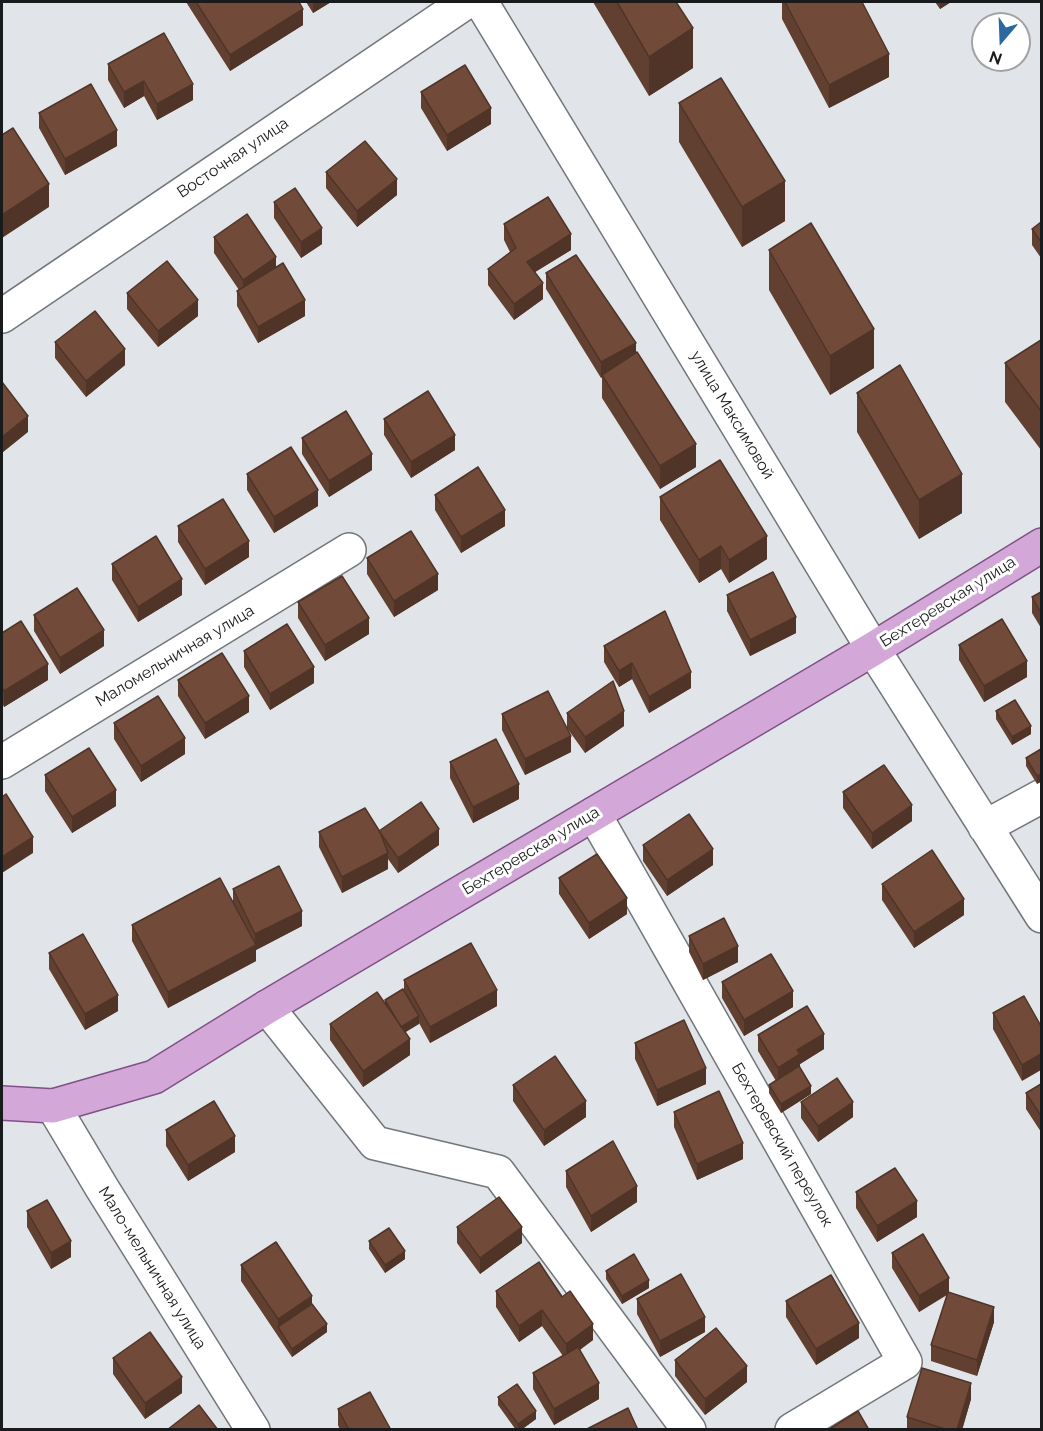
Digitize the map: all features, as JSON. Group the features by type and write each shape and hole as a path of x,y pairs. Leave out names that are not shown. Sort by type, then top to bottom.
{"main road":[{"name":"Бехтеревская улица","path":"2,1103 53,1106 154,1077 267,1007 873,649 1041,545"}],"street":[{"name":"Восточная улица","path":"2,316 465,2"},
{"name":"улица Максимовой","path":"481,2 873,649 1041,916"},
{"name":"Маломельничная улица","path":"2,762 349,550"},
{"path":"985,827 1041,796"},
{"name":"Бехтеревский переулок","path":"594,814 905,1362 792,1430"},
{"path":"267,1007 375,1143 498,1172 689,1430"},
{"name":"Мало-мельничная улица","path":"53,1106 253,1430"}],"building":[{"path":"196,2 299,2 303,9 230,55"},
{"path":"617,2 676,2 693,28 649,57"},
{"path":"785,2 862,2 889,54 829,85"},
{"path":"164,33 193,84 157,104 144,81 124,92 108,64"},
{"path":"465,65 491,108 447,135 421,92"},
{"path":"721,78 785,181 742,207 679,103"},
{"path":"91,84 117,130 65,159 39,113"},
{"path":"13,128 49,184 2,215 2,135"},
{"path":"365,141 397,179 357,211 326,172"},
{"path":"295,188 322,228 301,242 274,202"},
{"path":"548,197 571,234 527,262 543,283 514,304 488,269 516,248 504,224"},
{"path":"247,214 276,257 243,280 214,237"},
{"path":"1041,222 1041,242 1032,229"},
{"path":"811,223 874,329 830,356 769,250"},
{"path":"576,255 636,343 601,362 546,273"},
{"path":"167,261 198,300 158,331 127,293"},
{"path":"283,263 305,300 258,327 237,291"},
{"path":"95,311 125,349 86,381 55,342"},
{"path":"1041,340 1041,411 1005,363"},
{"path":"637,352 696,444 660,466 602,375"},
{"path":"900,365 962,474 919,500 857,393"},
{"path":"2,382 28,416 2,437"},
{"path":"428,391 455,435 411,462 384,419"},
{"path":"346,411 372,454 329,481 302,438"},
{"path":"291,447 318,490 274,517 247,474"},
{"path":"720,460 767,536 729,560 721,546 699,560 660,497"},
{"path":"478,467 505,510 461,537 435,495"},
{"path":"223,499 249,541 205,569 178,526"},
{"path":"411,531 438,574 394,601 367,558"},
{"path":"156,536 182,579 138,607 112,564"},
{"path":"773,572 796,617 750,640 727,595"},
{"path":"342,576 369,618 325,645 298,602"},
{"path":"77,588 104,630 60,658 34,615"},
{"path":"1041,592 1041,613 1032,597"},
{"path":"665,611 691,672 649,697 632,663 619,671 604,646"},
{"path":"1002,619 1027,661 984,686 959,645"},
{"path":"21,621 48,664 4,691 2,688 2,633"},
{"path":"287,624 314,667 270,694 244,651"},
{"path":"222,653 249,696 205,723 178,680"},
{"path":"613,681 624,711 585,737 567,713"},
{"path":"548,691 571,736 525,759 502,714"},
{"path":"158,696 185,738 141,766 114,723"},
{"path":"1015,700 1031,726 1012,737 996,711"},
{"path":"496,739 519,784 473,807 450,762"},
{"path":"89,748 116,790 72,817 45,775"},
{"path":"1041,749 1041,774 1037,776 1026,758"},
{"path":"884,765 912,805 872,833 843,792"},
{"path":"6,794 33,837 2,857 2,797"},
{"path":"421,802 439,829 398,858 379,831"},
{"path":"365,808 380,832 388,853 342,877 319,832"},
{"path":"689,814 713,849 667,880 643,845"},
{"path":"932,850 964,899 914,932 882,884"},
{"path":"597,854 627,898 589,923 559,878"},
{"path":"279,866 302,911 255,934 233,889"},
{"path":"220,878 256,945 168,992 132,925"},
{"path":"724,918 738,946 703,964 689,936"},
{"path":"83,934 118,995 85,1014 49,953"},
{"path":"471,943 497,990 430,1027 404,980"},
{"path":"771,954 793,991 744,1020 722,982"},
{"path":"403,989 419,1016 401,1027 385,1000"},
{"path":"377,992 410,1039 363,1071 330,1024"},
{"path":"1024,996 1041,1026 1041,1054 1022,1065 993,1013"},
{"path":"807,1006 824,1034 797,1050 800,1054 778,1068 758,1035"},
{"path":"684,1020 706,1068 657,1090 635,1043"},
{"path":"555,1056 586,1101 544,1130 513,1085"},
{"path":"799,1066 811,1086 781,1104 769,1085"},
{"path":"837,1078 853,1102 818,1126 801,1102"},
{"path":"1041,1084 1041,1116 1026,1093"},
{"path":"719,1091 743,1143 697,1164 674,1112"},
{"path":"214,1101 235,1136 188,1165 166,1130"},
{"path":"613,1141 637,1186 591,1216 566,1171"},
{"path":"895,1168 917,1201 877,1226 856,1192"},
{"path":"499,1197 522,1227 480,1258 457,1227"},
{"path":"47,1200 71,1241 51,1253 27,1211"},
{"path":"389,1228 405,1251 385,1265 369,1241"},
{"path":"923,1234 949,1278 919,1296 892,1253"},
{"path":"276,1242 312,1296 278,1319 241,1265"},
{"path":"634,1254 649,1280 622,1296 606,1271"},
{"path":"539,1262 562,1297 570,1291 593,1324 566,1344 542,1310 519,1326 496,1291"},
{"path":"681,1274 705,1317 660,1341 637,1299"},
{"path":"831,1275 859,1323 816,1349 786,1301"},
{"path":"948,1292 994,1307 977,1360 931,1345"},
{"path":"312,1304 327,1324 292,1349 278,1327"},
{"path":"716,1328 747,1366 705,1399 675,1360"},
{"path":"150,1332 182,1377 145,1403 113,1358"},
{"path":"578,1347 599,1383 554,1409 533,1373"},
{"path":"922,1368 971,1383 957,1430 948,1430 907,1417"},
{"path":"517,1384 536,1411 518,1424 498,1397"},
{"path":"370,1392 391,1430 349,1430 338,1409"},
{"path":"199,1405 218,1430 167,1430"},
{"path":"628,1408 638,1430 585,1430"},
{"path":"858,1411 869,1430 828,1430"}]}
